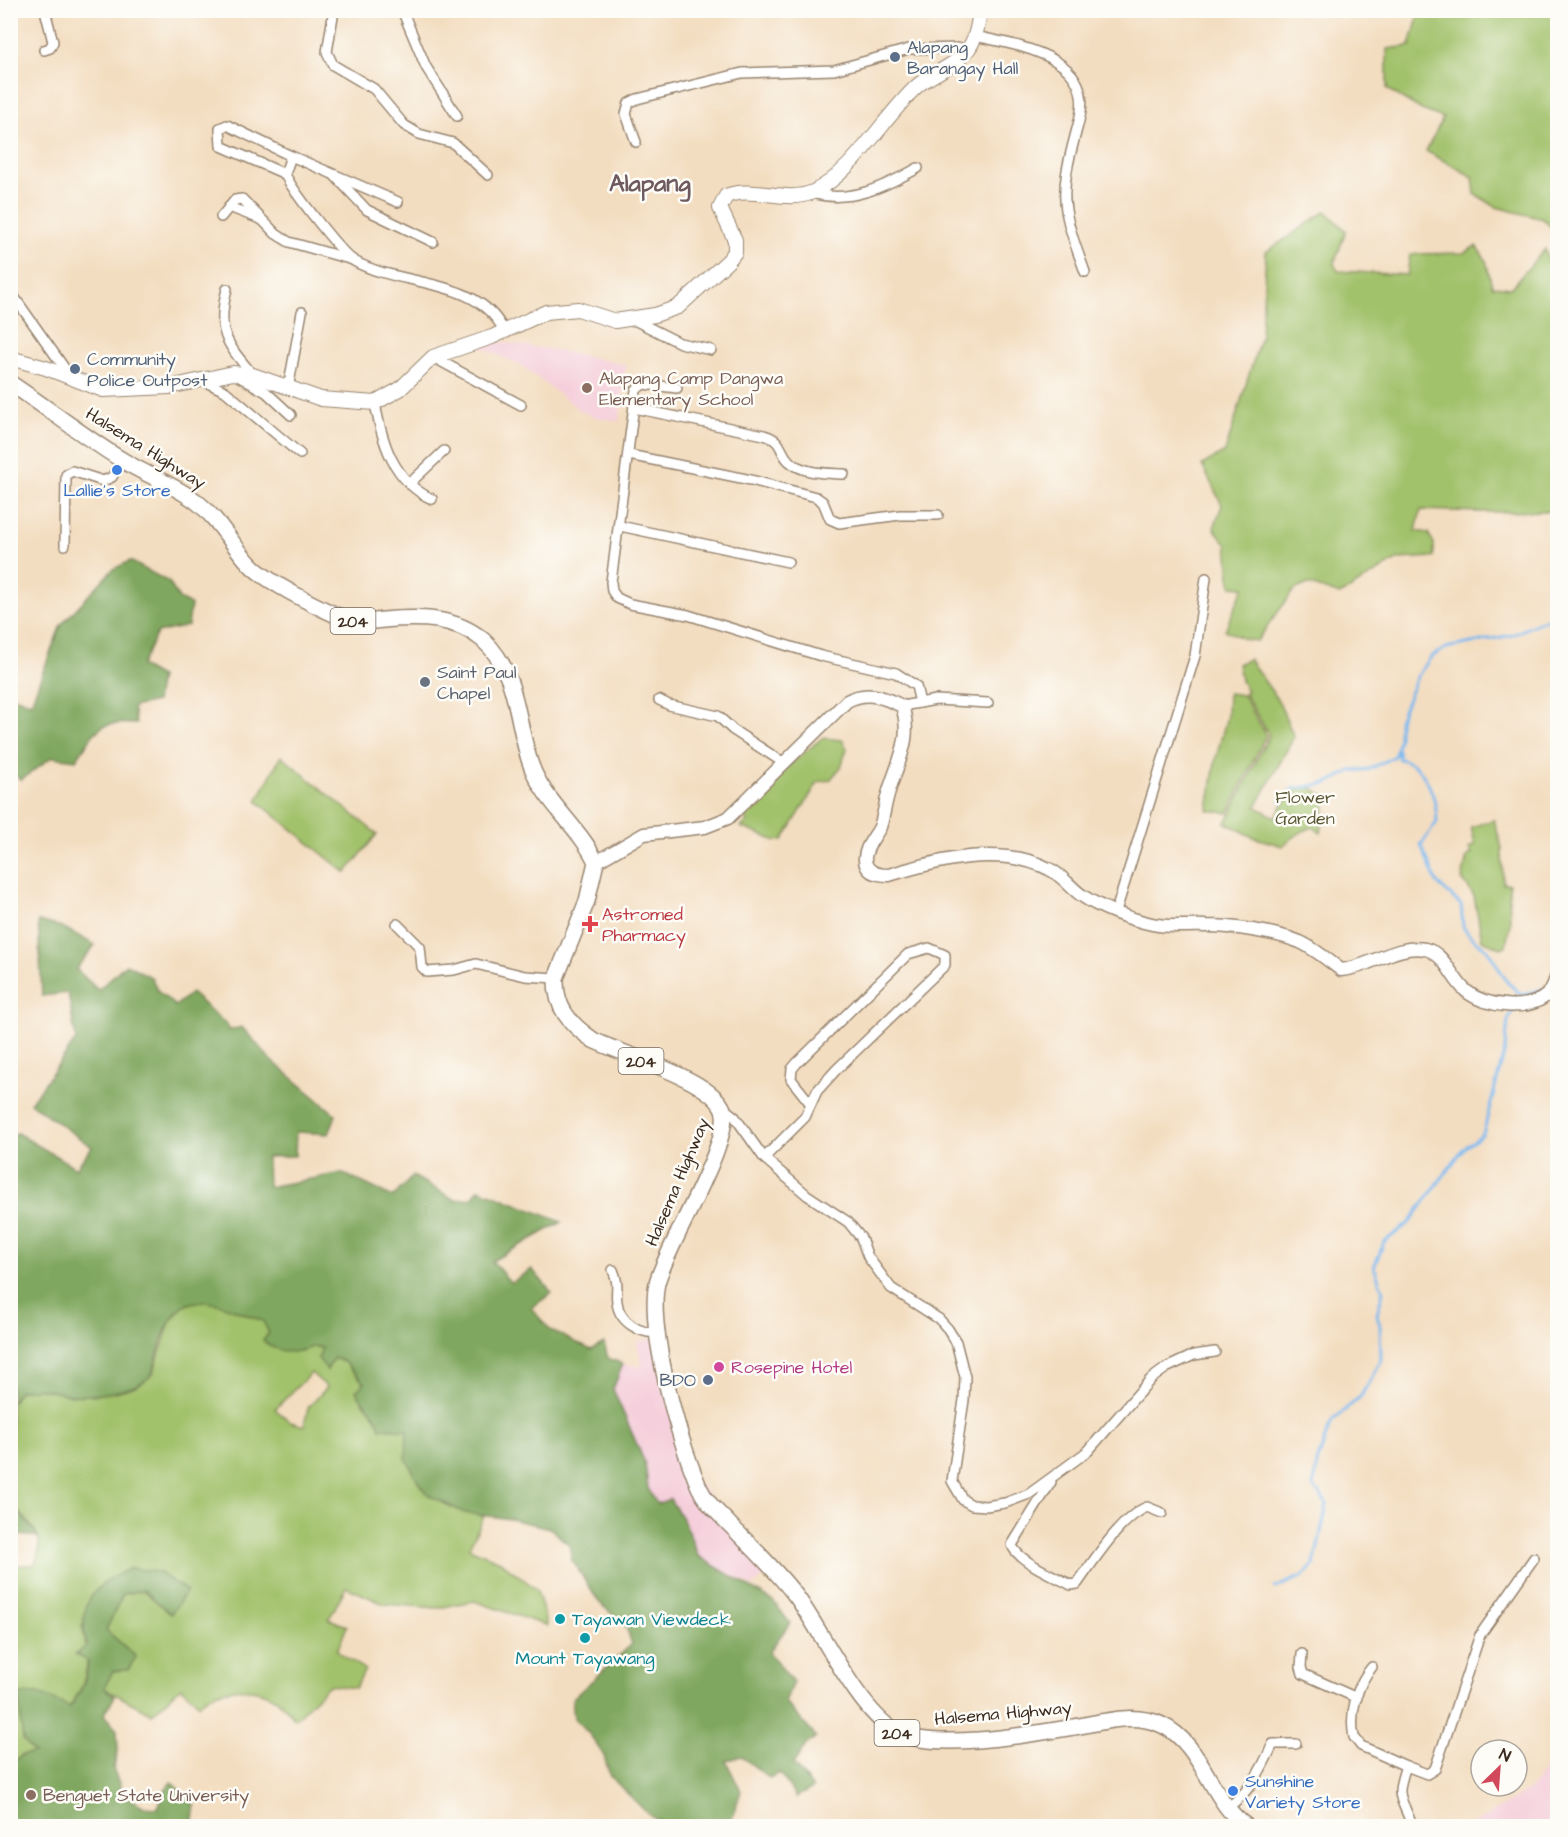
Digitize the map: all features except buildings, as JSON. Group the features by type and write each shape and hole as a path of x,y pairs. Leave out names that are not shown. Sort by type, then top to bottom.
{"highway":[{"name":"Halsema Highway","path":"10,383 122,460 196,501 215,518 258,572 336,614 358,622 438,619 483,640 500,663 515,698 531,765 545,790 580,832 596,862"},
{"path":"556,978 587,901 596,862"},
{"name":"Halsema Highway","path":"556,978 559,1002 569,1021 578,1030 616,1051 704,1088 721,1106 726,1118 717,1148 660,1273 655,1300 664,1375 701,1491 710,1505 784,1580 859,1694 890,1729 919,1740 968,1740 1122,1719 1151,1721 1175,1733 1185,1744 1227,1808 1246,1827"}],"main road":[{"path":"10,358 103,390 170,387 233,373 253,375 336,402 375,403 394,394 433,357 504,331 530,318 561,309 578,309 608,321 632,319 678,307 729,261 736,243 721,212 721,204 726,196 739,193 794,197 811,193 849,163 916,87 964,55 972,42 980,10"}],"street":[{"path":"44,50 50,48 53,42 45,10"},
{"path":"334,10 327,52 333,65 374,89 404,125 419,134 453,143 488,175"},
{"path":"402,10 426,67 457,116"},
{"path":"636,142 626,110 629,103 637,99 742,73 834,70 909,49 972,42 1023,48 1057,61 1071,72 1081,89 1082,106 1068,163 1065,210 1085,272"},
{"path":"352,260 295,192 285,174 221,146 220,128 227,125 291,156 398,202"},
{"path":"285,174 291,156"},
{"path":"811,193 835,198 857,195 918,168"},
{"path":"333,174 367,210 433,242"},
{"path":"220,217 229,207 263,220 289,242 352,260 407,280 445,288 471,298 493,313 504,331"},
{"path":"227,289 221,317 223,332 253,375"},
{"path":"10,291 71,378"},
{"path":"288,388 302,312"},
{"path":"632,319 680,343 711,350"},
{"path":"433,357 522,405"},
{"path":"233,373 267,392 291,415"},
{"path":"198,380 225,391 300,454"},
{"path":"677,387 640,385 634,408 611,582 612,591 617,598 630,604 705,620 820,656 896,673 916,686 920,702"},
{"path":"375,403 384,444 409,484 432,499"},
{"path":"634,408 764,435 777,440 787,458 795,465 822,472 844,474"},
{"path":"409,484 444,451"},
{"path":"629,456 751,480 816,497 823,502 830,519 839,523 900,515 938,515"},
{"path":"64,545 66,475 72,471 103,481 112,477 122,460"},
{"path":"620,526 788,562"},
{"path":"1116,911 1125,876 1152,801 1170,732 1195,656 1206,578"},
{"path":"596,862 644,834 705,827 722,821 742,806 841,708 857,696 871,694 902,706 920,702 952,700 988,703"},
{"path":"659,700 669,705 718,716 733,730 784,763"},
{"path":"902,706 906,718 905,750 889,790 878,830 865,854 865,862 869,871 879,875 890,874 956,856 1011,859 1049,869 1080,894 1099,905 1154,925 1224,927 1299,942 1341,970 1356,967 1379,957 1418,948 1439,955 1466,991 1492,1003 1526,1004 1546,995 1554,982"},
{"path":"397,924 420,947 422,967 427,972 454,970 476,964 525,976 556,978"},
{"path":"764,1158 805,1117 817,1091 836,1070 939,972 946,962 945,955 929,948 908,954 797,1063 792,1069 791,1078 810,1103"},
{"path":"721,1106 735,1117 764,1158 807,1195 848,1222 861,1238 868,1257 891,1288 939,1319 956,1342 965,1377 964,1400 953,1463 952,1481 956,1491 972,1505 986,1506 1029,1494 1044,1493"},
{"path":"613,1270 618,1284 616,1300 623,1317 632,1327 642,1332 659,1332"},
{"path":"1029,1494 1088,1451 1151,1379 1179,1360 1215,1352"},
{"path":"1054,1478 1013,1541 1014,1551 1074,1585 1135,1514 1147,1507 1162,1513"},
{"path":"1372,1667 1361,1681 1357,1698 1352,1731 1356,1743 1427,1774 1435,1769 1480,1635 1534,1558"},
{"path":"1302,1654 1303,1674 1357,1698"},
{"path":"1227,1808 1239,1800 1258,1776 1274,1744 1296,1744"},
{"path":"1406,1766 1398,1789 1399,1797 1412,1827"}],"shaded area":[{"name":"Alapang Camp Dangwa Elementary School","path":"486,340 561,351 626,365 619,421 595,417 581,411 522,366 479,346"},
{"path":"654,1338 682,1462 770,1572 752,1586 698,1556 686,1525 670,1499 657,1504 648,1488 645,1463 613,1389 623,1364 642,1367 637,1342"},
{"path":"1557,1762 1557,1826 1471,1826 1516,1798 1529,1798 1529,1790 1549,1765"}],"green space":[{"path":"1420,10 1436,17 1446,11 1557,11 1557,233 1543,219 1496,207 1475,194 1473,177 1426,151 1443,118 1422,110 1387,89 1387,49 1410,46"},
{"path":"1326,211 1346,231 1334,264 1338,271 1407,275 1410,254 1463,253 1476,246 1486,260 1492,286 1511,288 1545,249 1557,299 1557,511 1421,510 1416,531 1428,533 1434,544 1434,557 1398,559 1340,595 1308,584 1294,590 1257,641 1244,639 1225,630 1244,587 1231,586 1227,545 1214,528 1222,505 1202,465 1225,452 1261,336 1266,252"},
{"path":"130,561 169,582 179,599 191,605 188,626 157,633 141,666 160,677 156,702 133,707 136,724 112,724 99,729 76,760 52,757 21,780 11,772 11,696 31,703 61,625 113,569"},
{"name":"Flower Garden","path":"1249,659 1278,700 1294,737 1256,807 1275,817 1293,789 1309,786 1327,797 1321,833 1313,827 1301,832 1282,846 1253,837 1226,823 1269,735 1244,693 1247,691 1241,681 1238,664"},
{"path":"1228,693 1243,695 1266,735 1228,813 1208,810 1215,762 1227,716"},
{"path":"822,738 842,740 847,748 841,767 830,780 818,782 783,840 776,841 741,827 748,821 741,813 769,782"},
{"path":"281,756 377,834 346,873 257,801"},
{"path":"1494,820 1502,848 1503,884 1509,884 1510,923 1506,946 1501,948 1482,940 1474,896 1462,879 1467,856 1472,854 1469,848 1475,845 1471,827"},
{"path":"38,921 62,927 95,945 76,969 98,990 126,964 151,977 158,991 175,1006 191,993 227,1024 229,1030 242,1027 269,1058 336,1115 329,1134 296,1132 295,1156 267,1157 268,1187 342,1173 393,1197 413,1176 455,1200 472,1198 479,1189 562,1222 492,1261 511,1283 532,1269 552,1293 531,1308 550,1330 591,1350 604,1343 608,1358 623,1364 613,1389 645,1463 648,1488 657,1504 670,1499 686,1525 698,1556 773,1601 790,1623 769,1652 793,1682 785,1702 816,1737 806,1745 793,1764 813,1788 796,1797 780,1773 769,1778 741,1756 726,1761 741,1791 731,1822 733,1826 668,1826 650,1816 610,1776 604,1756 591,1736 574,1718 572,1699 632,1644 626,1627 598,1601 572,1561 569,1545 550,1528 510,1519 465,1513 430,1496 420,1485 406,1458 407,1430 380,1428 376,1417 356,1391 365,1383 344,1362 334,1358 327,1370 318,1358 322,1348 314,1346 294,1352 276,1349 263,1341 269,1333 263,1321 227,1307 198,1302 186,1305 175,1314 166,1330 153,1370 149,1377 134,1387 92,1395 72,1395 42,1389 19,1391 11,1403 11,1137 17,1133 76,1168 92,1147 30,1103 76,1040 68,993 42,996"},
{"path":"206,1299 263,1321 269,1333 263,1341 322,1348 327,1370 334,1358 344,1362 365,1384 362,1402 377,1414 380,1427 407,1430 412,1465 426,1490 437,1500 450,1507 484,1516 469,1548 500,1561 537,1590 547,1626 474,1601 438,1608 384,1604 346,1587 329,1619 347,1626 337,1651 365,1670 355,1688 329,1685 295,1719 275,1698 246,1689 215,1693 199,1704 181,1687 152,1714 104,1688 113,1671 136,1657 106,1630 123,1594 143,1590 171,1614 130,1568 82,1626 86,1648 86,1669 81,1688 69,1707 39,1694 18,1695 23,1740 35,1754 22,1755 11,1764 11,1565 34,1565 39,1546 35,1531 11,1503 11,1403 19,1391 41,1387 65,1394 100,1394 141,1383 153,1374 170,1322 185,1304","holes":["311,1373 327,1387 308,1408 304,1426 291,1422 275,1409"]},
{"path":"11,1503 39,1537 11,1534"},
{"path":"131,1568 158,1572 187,1591 171,1614 143,1590 123,1594 106,1630 136,1657 128,1670 113,1671 104,1688 115,1696 104,1715 117,1730 118,1752 113,1768 123,1794 144,1807 158,1808 164,1791 171,1782 195,1805 192,1826 11,1826 11,1764 22,1755 34,1753 23,1740 18,1694 39,1694 70,1707 83,1686 87,1668 88,1661 75,1654 87,1646 84,1631 86,1607 97,1589"}],"waterway":[{"path":"1281,801 1293,789 1328,783 1351,771 1370,769 1395,756 1399,738 1399,720 1417,677 1431,657 1446,648 1512,635 1558,614"},
{"path":"1398,750 1399,759 1416,767 1422,774 1435,803 1437,822 1421,845 1437,883 1461,905 1463,927 1471,937 1488,950 1507,982 1522,995 1519,1001"},
{"path":"1522,995 1544,989"},
{"path":"1275,1588 1303,1576 1314,1565 1327,1504 1314,1487 1317,1463 1332,1421 1361,1396 1381,1361 1380,1326 1377,1314 1383,1291 1374,1267 1384,1242 1409,1223 1463,1149 1483,1134 1505,1049 1508,1020 1514,1009"}],"place":[{"name":"Alapang Barangay Hall","path":"895,57"},
{"name":"Community Police Outpost","path":"75,369"},
{"name":"Alapang Camp Dangwa Elementary School","path":"587,388"},
{"name":"Lallie's Store","path":"117,470"},
{"name":"Saint Paul Chapel","path":"425,682"},
{"name":"Astromed Pharmacy","path":"590,924"},
{"name":"Rosepine Hotel","path":"719,1367"},
{"name":"BDO","path":"708,1380"},
{"name":"Tayawan Viewdeck","path":"560,1619"},
{"name":"Mount Tayawang","path":"585,1638"},
{"name":"Sunshine Variety Store","path":"1233,1791"},
{"name":"Benguet State University","path":"31,1795"}],"district":[{"name":"Alapang","path":"650,183"}]}
